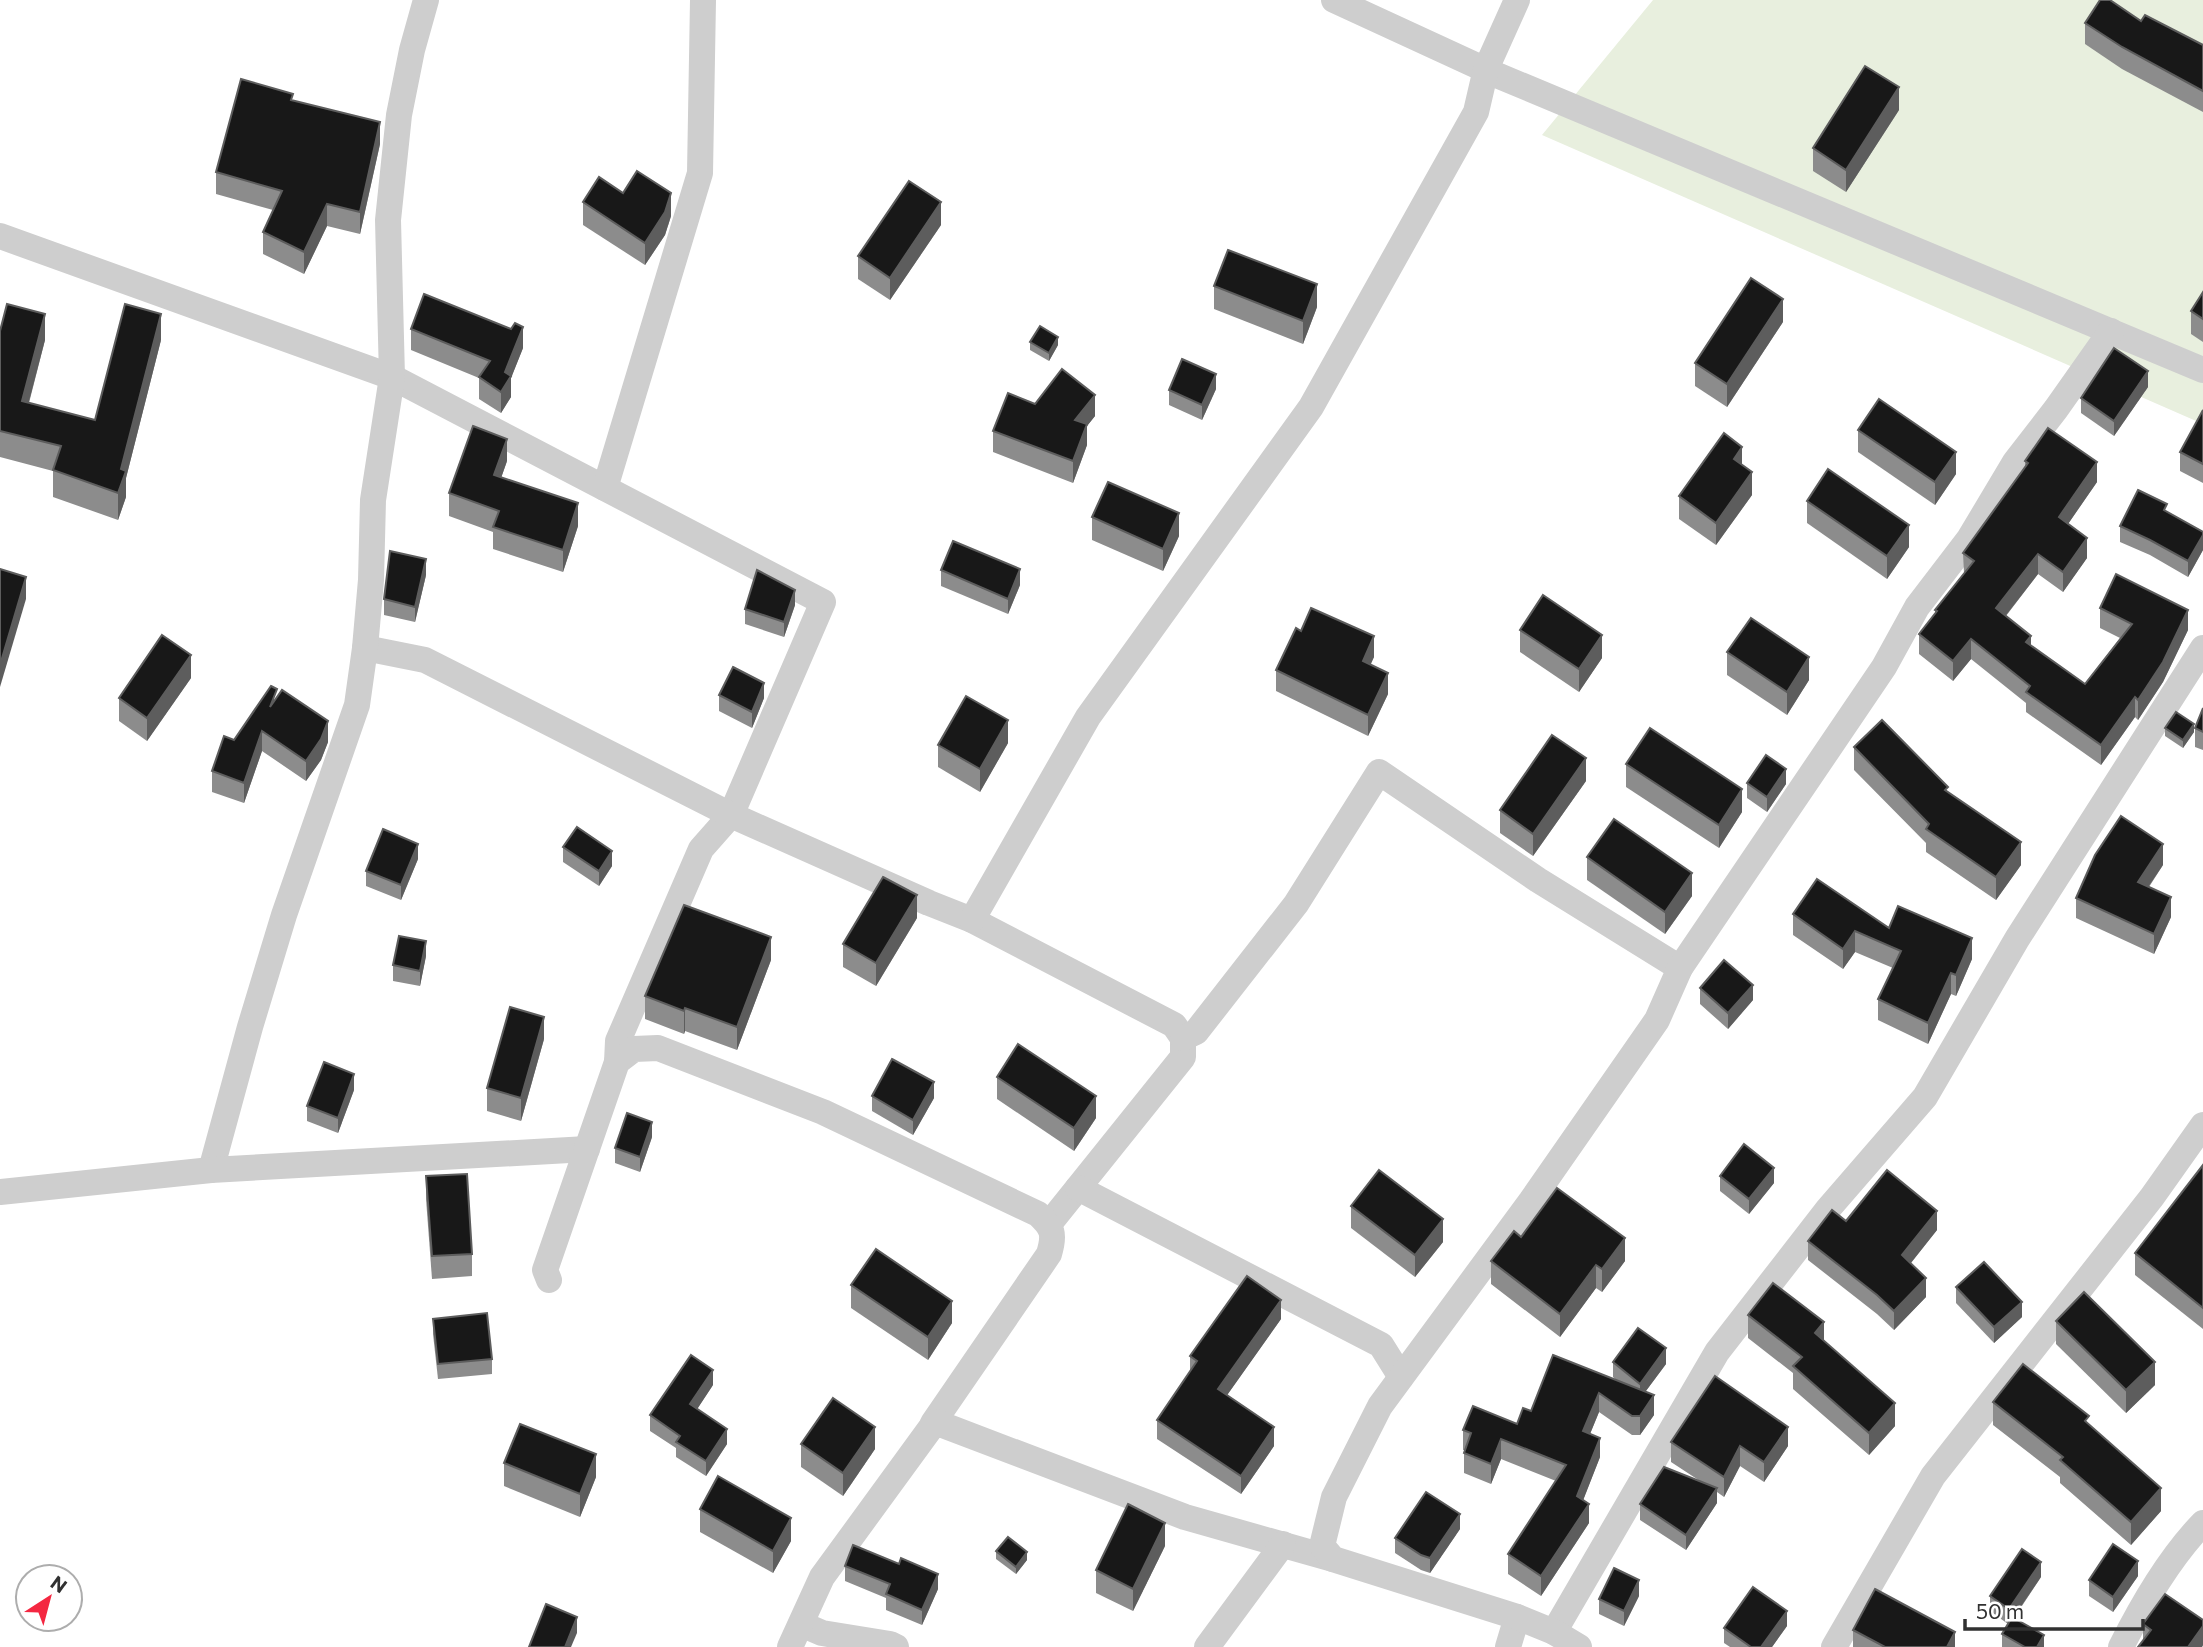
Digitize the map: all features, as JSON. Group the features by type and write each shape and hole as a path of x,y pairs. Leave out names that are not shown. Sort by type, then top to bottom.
{"street":[{"path":"211,1170 284,915 357,705 371,580 373,500 391,377 388,220 399,115 412,50 426,0"},
{"path":"605,488 700,173 703,0"},
{"path":"1334,0 1511,81 2203,370"},
{"path":"972,920 1088,717 1311,407 1476,112 1486,69 1517,0"},
{"path":"0,236 391,377 823,602 731,815 701,849 618,1041 617,1062 545,1270 549,1280"},
{"path":"1333,1559 1322,1546 1334,1497 1380,1406 1539,1189 1657,1020 1679,968 1884,667 1917,607 1969,538 2015,463 2056,410 2110,331"},
{"path":"365,648 425,660 731,815 972,920 1174,1025 1183,1038 1182,1057 1049,1224"},
{"path":"1555,1632 1717,1352 1829,1209 1925,1097 2017,939 2203,648"},
{"path":"1183,1038 1196,1032 1296,904 1378,772 1538,880 1679,968"},
{"path":"617,1062 634,1049 658,1048 823,1112 1038,1214 1049,1224 1054,1239 1049,1254 933,1423 822,1577 795,1635 822,1633 896,1647"},
{"path":"1834,1647 1933,1476 2152,1198 2203,1125"},
{"path":"0,1192 211,1170 587,1149"},
{"path":"1078,1188 1381,1345 1401,1377"},
{"path":"933,1423 944,1424 1185,1517 1283,1544 1517,1616 1555,1632 1579,1647"},
{"path":"2121,1647 2137,1616 2187,1539 2203,1523"},
{"path":"1207,1647 1283,1544"},
{"path":"1508,1647 1517,1616"}],"green space":[{"path":"1653,0 2203,0 2203,424 1542,135"}],"building":[{"path":"2100,0 2110,0 2141,21 2145,15 2203,45 2203,91 2122,47 2085,23"},
{"path":"1865,66 1899,87 1846,170 1813,148"},
{"path":"241,79 293,94 291,100 380,122 360,212 327,204 304,252 263,232 282,191 216,172"},
{"path":"637,171 671,193 665,212 645,243 583,202 599,177 623,193"},
{"path":"909,181 941,202 890,278 858,256"},
{"path":"1228,250 1317,284 1303,321 1214,286"},
{"path":"1751,278 1783,299 1727,384 1695,363"},
{"path":"2203,292 2203,319 2191,311"},
{"path":"424,294 511,329 515,323 523,327 505,372 511,376 501,392 479,377 490,361 411,329"},
{"path":"7,304 45,314 22,401 95,420 125,304 161,314 121,469 126,471 118,493 53,470 61,446 0,431 0,331"},
{"path":"1040,326 1058,337 1049,353 1030,342"},
{"path":"2114,348 2148,371 2114,421 2081,398"},
{"path":"1182,359 1216,374 1202,405 1169,390"},
{"path":"1062,369 1095,395 1075,420 1087,424 1073,461 993,431 1008,393 1035,404"},
{"path":"1879,399 1956,452 1935,482 1858,430"},
{"path":"2203,410 2203,464 2180,452"},
{"path":"473,426 507,439 494,475 578,503 563,550 493,527 499,511 449,493"},
{"path":"2048,428 2097,462 2059,517 2087,538 2063,572 2038,554 1996,608 2031,636 2026,642 2085,684 2132,624 2100,608 2116,574 2188,610 2163,662 2138,700 2135,697 2101,745 2026,692 2030,686 1971,639 1953,661 1919,634 1974,561 1963,553 2028,463 2025,461"},
{"path":"1724,433 1742,447 1734,459 1752,472 1716,523 1679,496"},
{"path":"1828,469 1909,525 1887,556 1807,501"},
{"path":"1108,482 1179,513 1163,549 1092,517"},
{"path":"2138,490 2167,504 2164,510 2203,532 2188,561 2120,526"},
{"path":"953,541 1020,569 1008,599 941,570"},
{"path":"390,551 426,559 415,607 384,599"},
{"path":"0,569 26,577 0,665"},
{"path":"757,570 795,590 784,622 745,609"},
{"path":"1543,595 1602,635 1579,669 1520,630"},
{"path":"1311,608 1374,636 1363,661 1388,673 1368,715 1276,670 1296,628 1301,631"},
{"path":"1751,618 1809,657 1787,692 1727,652"},
{"path":"162,635 191,655 147,718 119,698"},
{"path":"733,667 764,683 752,712 719,695"},
{"path":"271,686 277,689 270,707 282,690 328,721 321,739 306,761 262,731 244,783 212,771 224,736 234,740"},
{"path":"966,696 1008,720 980,769 938,745"},
{"path":"2203,708 2203,732 2195,728"},
{"path":"2176,712 2194,724 2183,740 2165,728"},
{"path":"1882,720 1948,787 1945,790 2021,842 1996,877 1926,829 1929,824 1854,747"},
{"path":"1650,728 1742,789 1719,825 1626,764"},
{"path":"1552,735 1586,758 1533,834 1500,810"},
{"path":"1766,755 1786,769 1767,797 1747,783"},
{"path":"2121,816 2163,844 2138,882 2171,897 2154,934 2076,898 2095,855"},
{"path":"1614,819 1692,873 1665,912 1587,857"},
{"path":"577,827 612,851 599,871 563,847"},
{"path":"383,829 418,844 401,885 366,871"},
{"path":"883,877 917,895 876,963 843,944"},
{"path":"1817,879 1889,928 1898,906 1972,938 1956,975 1951,973 1928,1023 1878,999 1901,951 1855,931 1843,949 1793,914"},
{"path":"684,905 771,937 737,1027 645,996"},
{"path":"399,936 426,941 420,971 393,965"},
{"path":"1724,960 1753,985 1728,1013 1700,988"},
{"path":"510,1007 544,1017 521,1098 487,1088"},
{"path":"1018,1044 1096,1096 1074,1128 997,1077"},
{"path":"892,1059 934,1082 913,1120 872,1096"},
{"path":"324,1062 354,1074 338,1118 307,1106"},
{"path":"627,1113 652,1122 640,1157 615,1148"},
{"path":"1744,1144 1774,1168 1749,1199 1720,1176"},
{"path":"2203,1165 2203,1308 2135,1253"},
{"path":"1379,1170 1443,1219 1415,1255 1351,1206"},
{"path":"1887,1170 1937,1211 1902,1255 1926,1278 1894,1311 1808,1241 1832,1210 1846,1221"},
{"path":"467,1174 472,1254 432,1256 426,1176"},
{"path":"1557,1188 1625,1238 1602,1269 1596,1265 1560,1314 1491,1261 1514,1231 1521,1237"},
{"path":"876,1249 952,1301 928,1337 851,1285"},
{"path":"1984,1262 2022,1302 1994,1327 1956,1287"},
{"path":"1247,1276 1281,1300 1218,1389 1274,1427 1241,1476 1157,1420 1197,1361 1190,1356"},
{"path":"1773,1283 1824,1322 1815,1333 1895,1403 1869,1433 1793,1366 1802,1357 1748,1315"},
{"path":"2084,1292 2155,1362 2126,1390 2056,1321"},
{"path":"487,1313 492,1359 438,1364 433,1319"},
{"path":"1638,1328 1666,1348 1640,1384 1613,1362"},
{"path":"691,1355 713,1370 690,1404 727,1429 706,1461 676,1442 680,1436 650,1415"},
{"path":"1553,1355 1654,1395 1640,1416 1632,1416 1599,1393 1583,1431 1600,1438 1577,1496 1589,1504 1541,1576 1508,1554 1566,1465 1501,1439 1491,1464 1464,1453 1471,1433 1463,1430 1473,1406 1517,1424 1523,1408 1531,1411"},
{"path":"2023,1364 2089,1416 2085,1421 2161,1488 2131,1522 2060,1460 2063,1457 1993,1402"},
{"path":"1715,1376 1788,1427 1764,1462 1740,1446 1724,1477 1671,1442"},
{"path":"833,1398 875,1427 843,1473 801,1444"},
{"path":"520,1424 596,1454 580,1494 504,1463"},
{"path":"1664,1467 1717,1488 1686,1535 1640,1504"},
{"path":"718,1476 791,1518 773,1551 700,1509"},
{"path":"1426,1492 1460,1514 1430,1558 1395,1538"},
{"path":"1128,1504 1165,1523 1133,1589 1096,1570"},
{"path":"1008,1537 1027,1552 1016,1567 996,1551"},
{"path":"2113,1544 2138,1561 2113,1597 2089,1580"},
{"path":"853,1545 899,1564 901,1558 938,1574 922,1610 886,1594 890,1584 845,1566"},
{"path":"2022,1549 2041,1562 2009,1609 1990,1596"},
{"path":"1614,1568 1639,1580 1624,1611 1599,1599"},
{"path":"1753,1587 1787,1611 1761,1647 1751,1647 1724,1628"},
{"path":"1875,1589 1955,1632 1947,1647 1885,1647 1853,1630"},
{"path":"2165,1594 2203,1620 2203,1626 2188,1647 2138,1647 2151,1630 2143,1624"},
{"path":"546,1604 577,1617 565,1647 529,1647"},
{"path":"2012,1617 2044,1635 2037,1647 2025,1647 2002,1634"}]}
